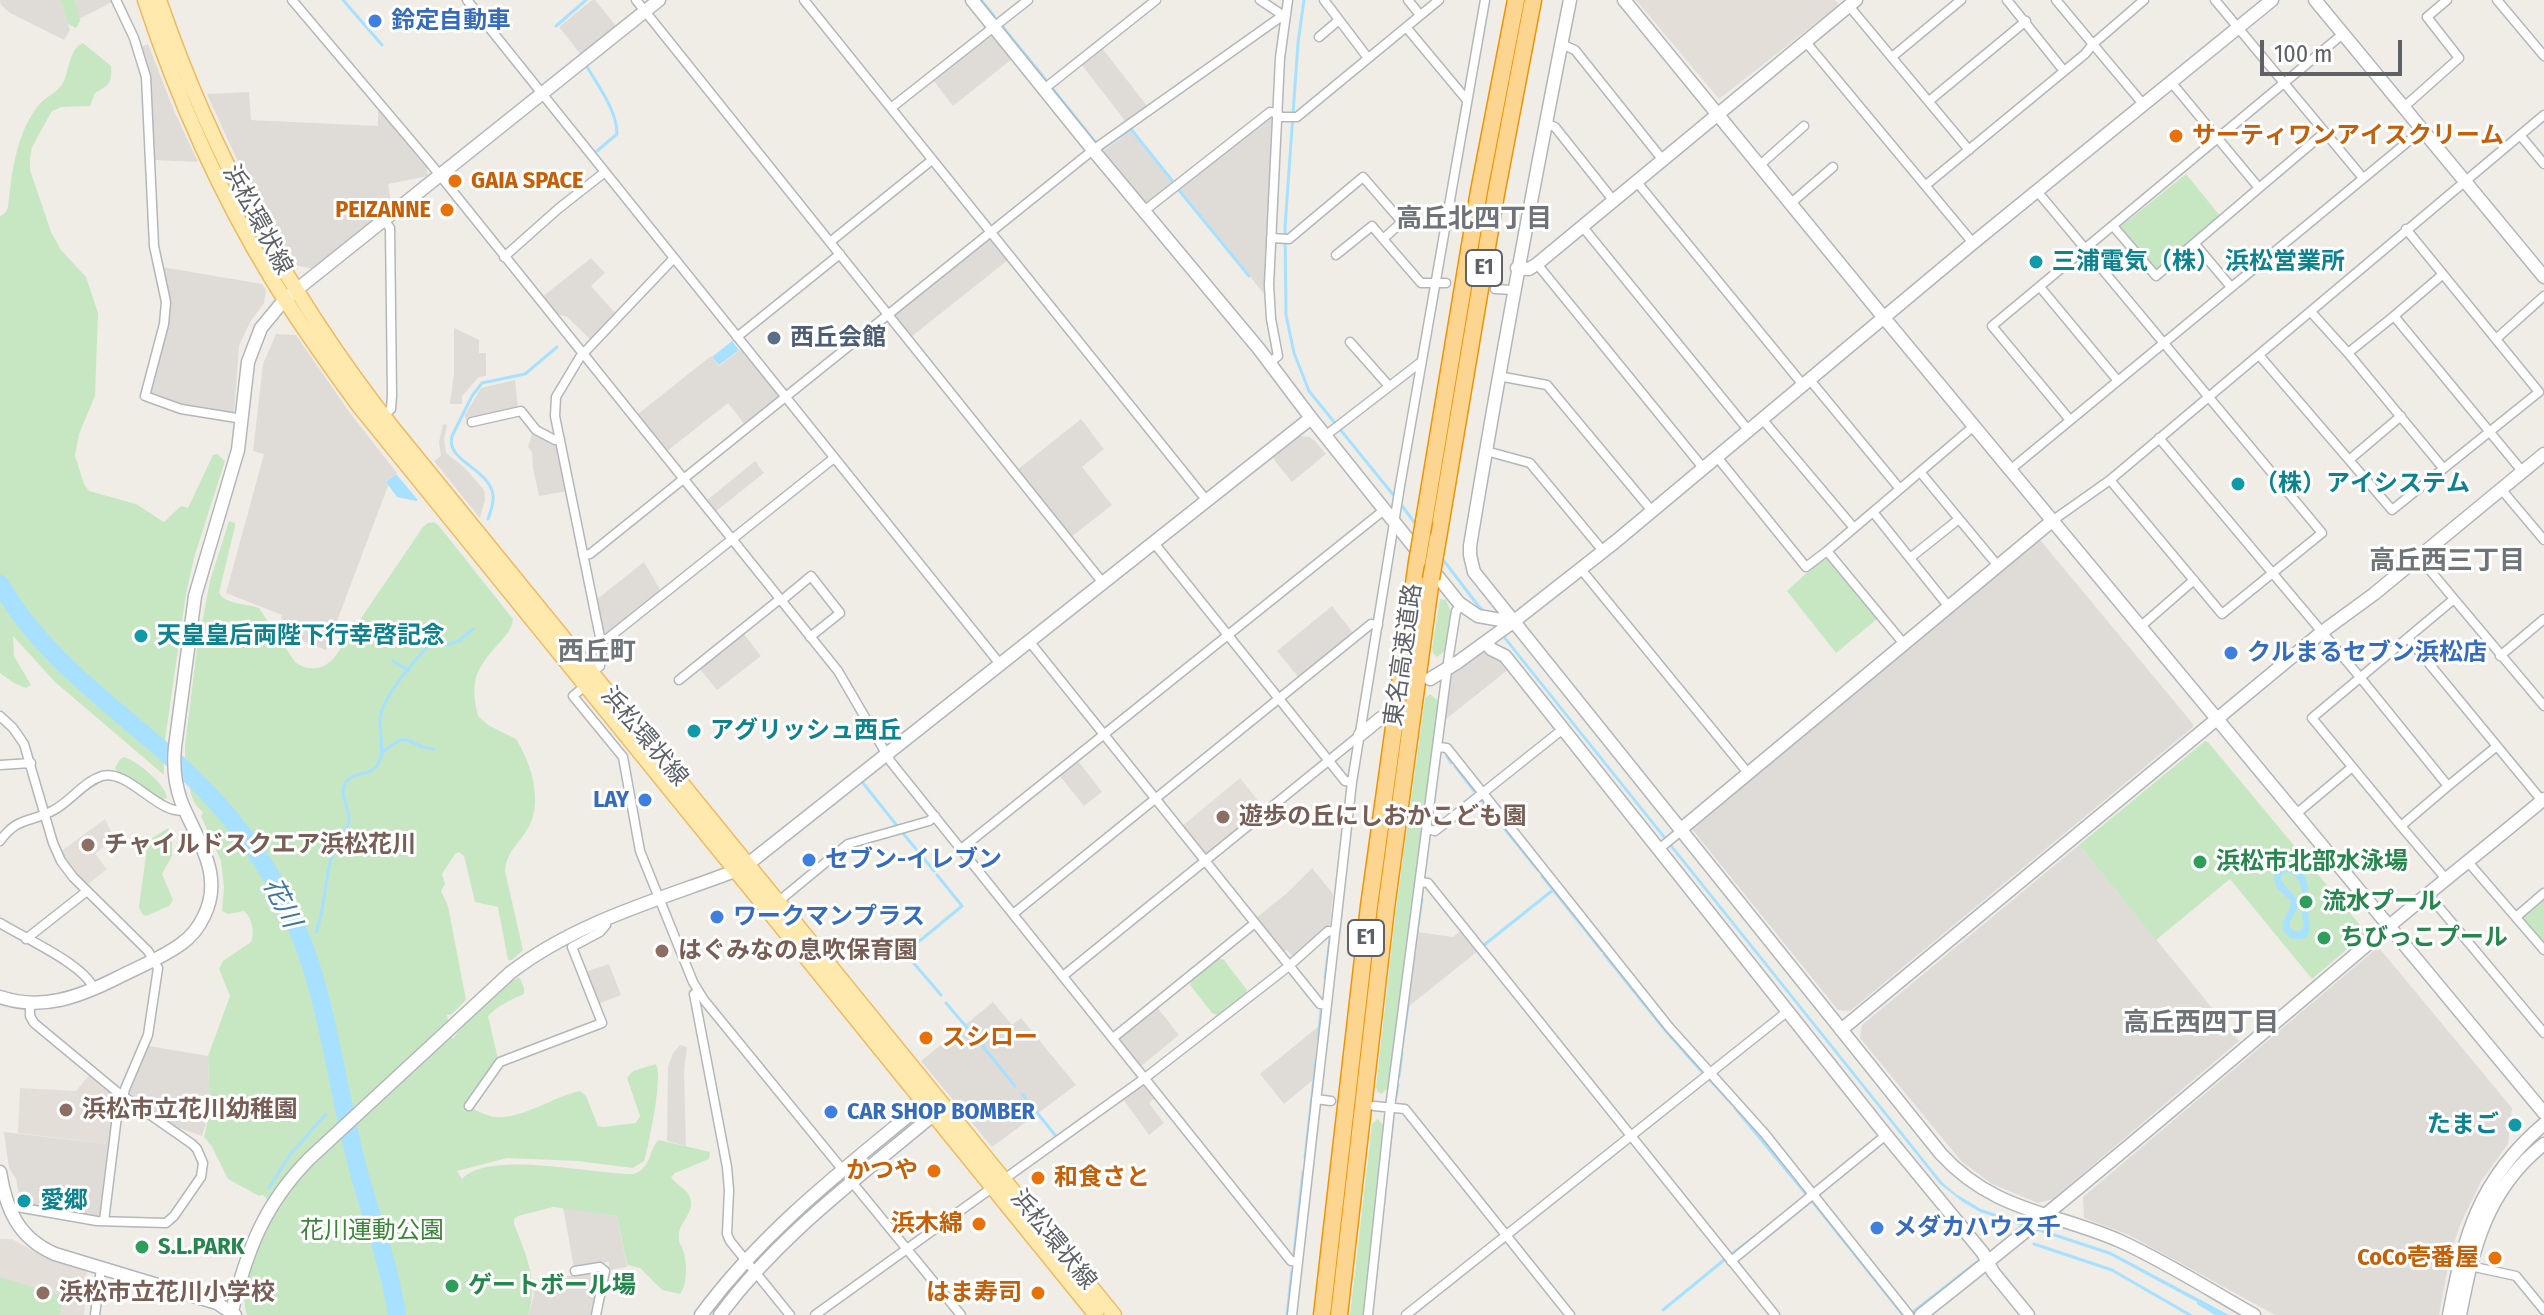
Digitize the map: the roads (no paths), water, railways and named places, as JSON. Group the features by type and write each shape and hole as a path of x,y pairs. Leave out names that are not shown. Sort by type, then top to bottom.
{"highway":[{"name":"東名高速道路","path":"1322,1315 1369,906 1417,562 1479,191 1516,0"},
{"name":"東名高速道路","path":"1339,1315 1386,908 1431,579 1496,194 1533,0"}],"main road":[{"name":"浜松環状線","path":"145,0 203,148 252,244 588,680"},
{"name":"浜松環状線","path":"159,0 194,93 291,295 369,419 588,680 999,1183 1114,1315"},
{"name":"浜松環状線","path":"741,867 779,901 934,1104"},
{"name":"浜松環状線","path":"999,1183 1096,1315"}],"street":[{"path":"116,0 134,38 146,77 154,246 166,302 164,324 145,396 181,409 243,419"},
{"path":"293,0 781,600 848,686 886,754 1291,1261 1298,1262"},
{"path":"467,0 1000,664"},
{"path":"636,0 1103,583"},
{"path":"0,997 30,1004 62,1000 94,989 180,945 203,919 210,898 211,875 175,777 175,747 195,596 234,469 251,350 261,328 291,295 659,0"},
{"path":"804,0 1207,501"},
{"path":"972,0 1311,418 1328,434 1462,606 1478,616 1506,623"},
{"path":"891,108 1028,0"},
{"path":"1044,89 1156,0"},
{"path":"1260,0 1283,16"},
{"path":"1269,363 1278,356 1269,308 1283,16 1288,0"},
{"path":"1324,0 1368,58"},
{"path":"1408,0 1420,15"},
{"path":"1144,211 1270,112 1297,117 1439,0"},
{"path":"1292,1315 1352,782 1378,625 1391,515 1398,498 1485,0"},
{"path":"1570,0 1517,268 1486,451 1470,555 1479,580 1506,623 1955,1169 1996,1198 2042,1220 2125,1244 2254,1315"},
{"path":"1624,0 2544,1113"},
{"path":"1892,57 1961,0"},
{"path":"2007,0 2064,71"},
{"path":"2056,0 2143,104"},
{"path":"2215,0 2363,178"},
{"path":"1430,679 1490,639 1506,623 1603,551 1973,243 2272,0"},
{"path":"2315,0 2544,277"},
{"path":"2404,107 2459,58 2427,17 2447,0"},
{"path":"2497,0 2544,56"},
{"path":"1926,185 2085,54 2140,1"},
{"path":"1517,268 1529,269 1537,264 1852,3 1969,150"},
{"path":"583,555 590,554 1093,150 1283,16"},
{"path":"1319,37 1339,20"},
{"path":"1929,101 2026,21"},
{"path":"1406,27 1466,99"},
{"path":"2070,420 1992,326 2344,33"},
{"path":"1805,41 1973,243"},
{"path":"1561,44 1575,50 1662,159"},
{"path":"2171,82 2259,188"},
{"path":"1660,848 2052,521 2110,480 2544,115"},
{"path":"1545,123 1555,127 1613,200"},
{"path":"1760,165 1804,126"},
{"path":"2010,470 2422,130"},
{"path":"2113,226 2156,276 2324,133"},
{"path":"2520,135 2544,164"},
{"path":"830,242 932,160"},
{"path":"1790,204 1833,167"},
{"path":"504,257 605,172"},
{"path":"1274,238 1287,238 1363,177 1402,222 1383,239"},
{"path":"1636,181 1900,489"},
{"path":"2037,191 2322,533 2222,614 2110,480"},
{"path":"383,416 391,409 392,395 390,228 384,220"},
{"path":"1336,255 1372,226 1421,283 1446,283"},
{"path":"1582,226 1749,431"},
{"path":"2259,355 2392,510 2539,392 2406,229"},
{"path":"2195,244 2231,287"},
{"path":"737,337 840,254"},
{"path":"674,258 583,354 556,397 555,416 600,640 600,666 573,696 623,757 638,843 698,992 842,1169"},
{"path":"1537,264 1704,469"},
{"path":"2348,353 2442,275"},
{"path":"2040,287 2118,381"},
{"path":"1495,289 1513,290"},
{"path":"2496,339 2544,296"},
{"path":"2311,312 2443,468"},
{"path":"2394,316 2522,471"},
{"path":"1350,342 1388,385"},
{"path":"1328,434 1421,361"},
{"path":"1498,376 1547,385 1652,511"},
{"path":"472,422 521,411 536,430 555,440 560,439"},
{"path":"2349,460 2401,416"},
{"path":"0,1172 9,1211 20,1229 39,1247 214,1302 232,1314 245,1262 267,1212 300,1169 510,973 562,938 741,867 1311,418"},
{"path":"1763,420 1854,528"},
{"path":"1717,457 1806,567 1974,426"},
{"path":"2159,438 2448,786"},
{"path":"1486,451 1530,463 1603,551"},
{"path":"1841,1030 2322,632 2544,454"},
{"path":"600,640 607,639 834,458"},
{"path":"1921,473 1998,566"},
{"path":"2501,489 2544,540"},
{"path":"1873,512 1949,607"},
{"path":"961,849 1229,636 1391,515"},
{"path":"1910,558 1959,519"},
{"path":"1154,543 1345,781 1352,782"},
{"path":"1827,551 1904,644"},
{"path":"2419,557 2544,706"},
{"path":"1580,568 1748,773"},
{"path":"679,680 811,576 840,613 810,637"},
{"path":"2140,627 2194,580"},
{"path":"2447,880 2312,718 2454,599"},
{"path":"1368,1315 1390,1108 1448,667 1456,611 1462,606"},
{"path":"2500,656 2544,619"},
{"path":"1013,914 1371,624 1378,625"},
{"path":"1921,1315 2042,1220 2389,926 2543,801 2408,638"},
{"path":"1490,639 1491,649 1505,656 1660,848 1983,1253 2028,1315"},
{"path":"1029,641 1320,1004 1327,1005"},
{"path":"0,716 19,736 31,763 44,814 61,861 148,951 158,968 150,1025 115,1125 104,1221"},
{"path":"1063,976 1381,718"},
{"path":"1427,829 1435,831 1563,729"},
{"path":"2401,826 2497,746"},
{"path":"1438,747 1447,748 1669,1027 1765,1134 1909,1315"},
{"path":"0,765 31,763"},
{"path":"2296,814 2351,768"},
{"path":"0,841 19,822 51,812 97,779 110,775 174,811 185,810"},
{"path":"779,901 848,844 929,821 935,816"},
{"path":"2469,863 2544,950"},
{"path":"1420,882 1428,883 1775,1315"},
{"path":"26,939 87,891"},
{"path":"2516,917 2544,893"},
{"path":"2428,894 2544,1033"},
{"path":"469,1106 500,1062 602,1023 572,947 600,932 606,925 604,920"},
{"path":"0,923 76,968 90,980 94,989"},
{"path":"1113,1038 1255,923"},
{"path":"815,1315 1145,1078 1289,966 1328,931 1335,932"},
{"path":"698,992 694,994 728,1178 727,1234 790,1315"},
{"path":"9,1211 17,1207 104,1221 166,1223 197,1184 203,1170 197,1149 123,1095 34,1023 30,1004"},
{"path":"1406,1315 1788,1011"},
{"path":"1316,1099 1331,1101"},
{"path":"701,1315 745,1260 788,1215 842,1169 934,1104"},
{"path":"720,1315 799,1226 934,1104"},
{"path":"1374,1106 1405,1109 1570,1315"},
{"path":"2449,1315 2464,1243 2482,1199 2508,1160 2544,1124"},
{"path":"1731,1261 1886,1135"},
{"path":"2460,1315 2480,1233 2500,1193 2518,1169 2544,1144"},
{"path":"851,1181 961,1315"},
{"path":"2470,1266 2516,1276 2544,1310"},
{"path":"575,1271 600,1267 605,1271 596,1315"},
{"path":"95,1315 101,1268"}],"water":[{"path":"732,341 739,350 719,365 712,357"},
{"path":"396,474 418,500 397,497 386,482"},
{"path":"1481,606 1942,1182 1981,1209 2111,1252 2229,1315 2215,1315 2110,1255 1980,1212 1940,1184 1479,608"},
{"name":"流水プール","path":"2287,864 2305,876 2310,927 2304,938 2290,938 2283,930 2291,901 2277,888 2274,878 2278,869","holes":["2285,872 2298,879 2302,894 2304,926 2299,932 2290,927 2297,909 2297,899 2281,881"]}],"waterway":[{"path":"343,0 382,45"},
{"path":"556,26 586,0"},
{"path":"981,0 994,16"},
{"path":"1304,0 1285,227 1286,315 1294,353 1309,391 1395,497"},
{"path":"1002,26 1046,80"},
{"path":"586,65 606,98 616,125 617,134 597,151"},
{"path":"1053,89 1096,143"},
{"path":"1102,149 1131,129 1174,183"},
{"path":"1178,189 1249,276"},
{"path":"488,519 493,501 490,486 455,452 452,436 482,383 525,374 557,347"},
{"path":"1400,503 1417,526"},
{"path":"1441,557 1480,608"},
{"name":"花川","path":"0,584 46,646 216,802 246,838 272,877 293,919 317,987 355,1157 389,1275 397,1315"},
{"path":"447,645 459,641 473,629"},
{"path":"316,932 331,859 349,820 343,788 352,777 376,767 382,752 382,710 409,668 434,643"},
{"path":"393,661 409,671"},
{"path":"382,753 404,739 434,749"},
{"path":"1447,756 1451,763"},
{"path":"1455,766 1474,791"},
{"path":"863,783 898,827"},
{"path":"1482,801 1538,870"},
{"path":"902,832 934,871"},
{"path":"937,875 962,906 905,953 941,995"},
{"path":"1542,876 1602,951"},
{"path":"1484,945 1553,890"},
{"path":"1417,932 1422,899"},
{"name":"花川","path":"301,938 308,935"},
{"path":"1325,978 1330,939"},
{"path":"1604,954 1702,1072"},
{"path":"946,1003 976,1038"},
{"path":"1402,1047 1408,1005"},
{"path":"1318,1039 1321,1011"},
{"path":"981,1044 1015,1086"},
{"path":"1399,1076 1402,1053"},
{"path":"1305,1158 1316,1060"},
{"path":"1709,1079 1732,1104"},
{"path":"1396,1097 1398,1084"},
{"path":"1022,1094 1055,1135"},
{"name":"花川","path":"335,1104 341,1099"},
{"path":"1735,1108 1806,1194"},
{"path":"269,1188 289,1156 326,1114"},
{"path":"1389,1151 1393,1119"},
{"path":"1294,1254 1303,1172"},
{"path":"1763,1240 1811,1201"},
{"path":"1812,1201 1903,1315"},
{"path":"1732,1254 1758,1234"},
{"path":"2034,1244 2112,1270 2190,1315"},
{"path":"1663,1310 1724,1260"},
{"path":"1913,1312 1977,1262"},
{"path":"1287,1315 1292,1270"}],"place":[{"name":"鈴定自動車","path":"375,21"},
{"name":"サーティワンアイスクリーム","path":"2176,136"},
{"name":"GAIA SPACE","path":"455,181"},
{"name":"PEIZANNE","path":"447,210"},
{"name":"三浦電気（株） 浜松営業所","path":"2036,262"},
{"name":"西丘会館","path":"774,338"},
{"name":"（株）アイシステム","path":"2238,484"},
{"name":"天皇皇后両陛下行幸啓記念","path":"141,636"},
{"name":"クルまるセブン浜松店","path":"2231,653"},
{"name":"アグリッシュ西丘","path":"694,731"},
{"name":"LAY","path":"645,800"},
{"name":"遊歩の丘にしおかこども園","path":"1223,817"},
{"name":"チャイルドスクエア浜松花川","path":"88,845"},
{"name":"セブン-イレブン","path":"809,860"},
{"name":"浜松市北部水泳場","path":"2200,862"},
{"name":"流水プール","path":"2306,902"},
{"name":"ワークマンプラス","path":"717,917"},
{"name":"ちびっこプール","path":"2324,938"},
{"name":"はぐみなの息吹保育園","path":"662,951"},
{"name":"スシロー","path":"926,1038"},
{"name":"浜松市立花川幼稚園","path":"66,1110"},
{"name":"CAR SHOP BOMBER","path":"831,1112"},
{"name":"たまご","path":"2515,1125"},
{"name":"かつや","path":"934,1171"},
{"name":"和食さと","path":"1038,1178"},
{"name":"愛郷","path":"24,1201"},
{"name":"浜木綿","path":"979,1224"},
{"name":"メダカハウス千","path":"1877,1228"},
{"name":"S.L.PARK","path":"142,1247"},
{"name":"CoCo壱番屋","path":"2495,1258"},
{"name":"ゲートボール場","path":"452,1286"},
{"name":"浜松市立花川小学校","path":"43,1293"},
{"name":"はま寿司","path":"1038,1293"}],"district":[{"name":"高丘北四丁目","path":"1474,220"},
{"name":"高丘西三丁目","path":"2447,562"},
{"name":"西丘町","path":"597,653"},
{"name":"高丘西四丁目","path":"2201,1024"}],"park label":[{"name":"花川運動公園","path":"372,1231"}]}
